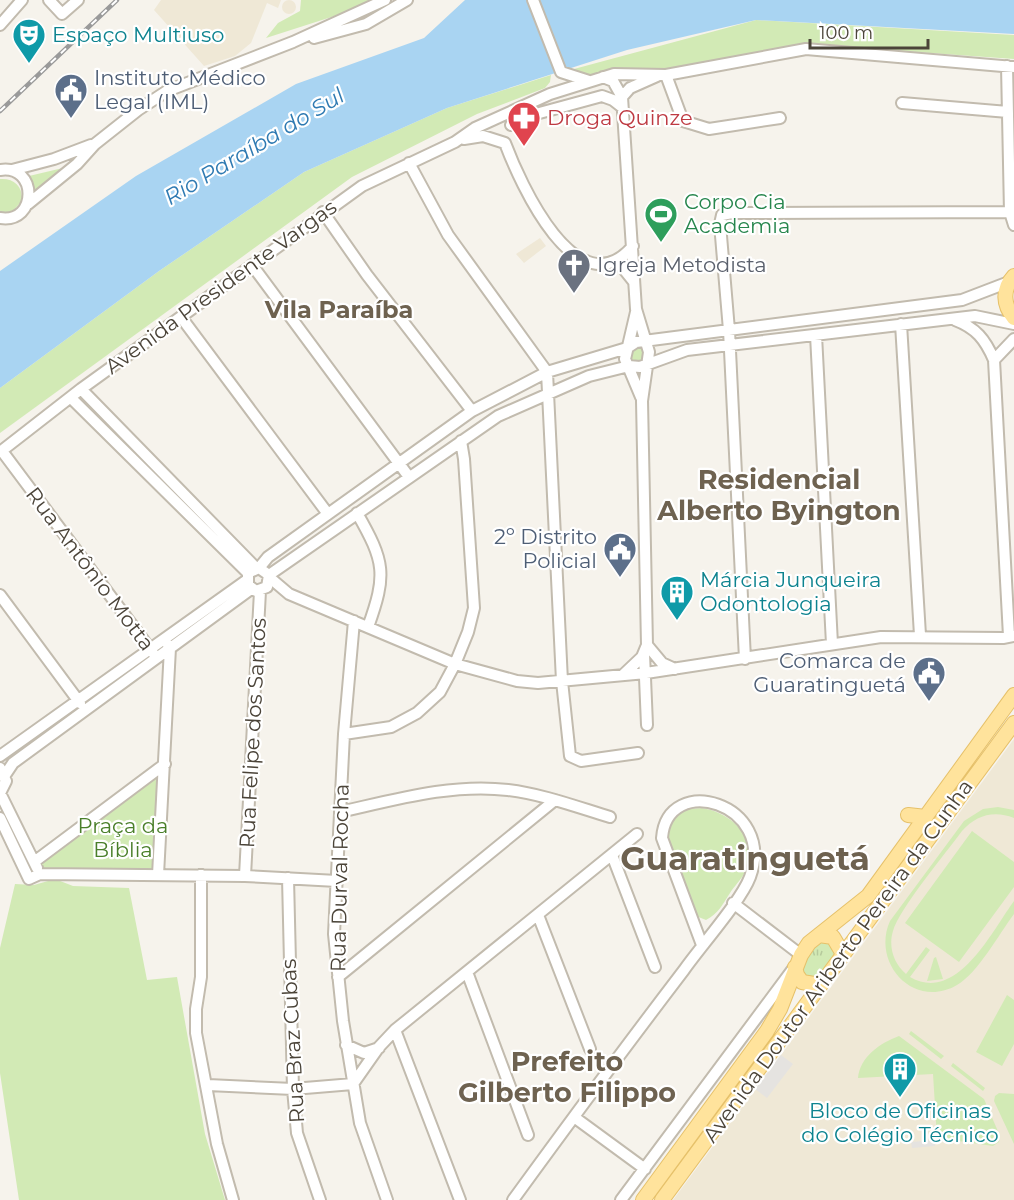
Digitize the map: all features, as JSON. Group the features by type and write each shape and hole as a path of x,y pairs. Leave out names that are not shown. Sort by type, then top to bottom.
{"main road":[{"path":"1012,276 1005,293 1006,306 1014,318"},
{"name":"Avenida Doutor Ariberto Pereira da Cunha","path":"643,1200 767,1031 780,1009 798,961 819,935 868,896 1014,696"},
{"name":"Avenida Doutor Ariberto Pereira da Cunha","path":"662,1200 1014,723"},
{"path":"908,815 926,817"},
{"path":"819,935 833,937 843,954"},
{"path":"798,961 796,975 802,982 820,985"}],"street":[{"path":"0,25 22,0"},
{"path":"49,0 62,14 78,0"},
{"path":"0,228 77,164 94,144 138,110 168,91 293,42 385,0"},
{"path":"293,42 341,33 366,24 406,0"},
{"path":"532,0 560,71 557,85 550,94"},
{"path":"622,102 630,88 663,74 806,49 1010,67 1008,112 1010,212 1014,225"},
{"path":"560,71 592,82"},
{"name":"Avenida Presidente Vargas","path":"1,452 81,390 323,212 362,186 455,142 475,128 550,94 614,74 663,74"},
{"path":"663,74 683,122 709,129 780,118"},
{"path":"603,77 613,81 622,102 636,309 649,352 642,401 649,673 647,725"},
{"path":"511,125 537,113 602,96 622,102"},
{"path":"902,104 1008,112"},
{"path":"520,107 505,143 520,183 538,212 563,244 576,258 590,262 613,262 624,256 633,246"},
{"name":"Avenida Presidente Vargas","path":"455,142 483,136 505,143"},
{"path":"6,170 54,159 94,144"},
{"path":"409,164 448,234 547,372 550,391 562,681 570,756 581,761 638,753"},
{"path":"6,170 26,180 29,188 28,204"},
{"path":"323,212 367,276 472,411"},
{"path":"745,659 729,330 720,224 722,215 732,213 1010,212"},
{"path":"0,218 12,218"},
{"path":"613,262 622,267 634,282"},
{"path":"252,265 409,477"},
{"path":"40,874 0,793 6,782 2,772 157,658 255,580 268,557 472,411 547,372 627,348 636,342 645,343 962,300 1012,276"},
{"path":"636,309 625,358 642,401"},
{"path":"0,756 162,638 255,580 269,576 498,416 550,391 590,376 628,366 640,367 687,350 975,316 1014,324"},
{"path":"181,317 328,514"},
{"path":"81,390 255,580 455,664 517,681 562,681 649,673 881,637 920,635 1010,638 994,360 982,335 968,325 950,318"},
{"path":"901,324 920,635"},
{"path":"816,335 832,644"},
{"path":"994,360 1014,339"},
{"path":"71,398 255,580 267,587 269,576"},
{"path":"344,734 391,727 417,713 440,692 468,632 474,608 464,459 460,441"},
{"name":"Rua Antônio Motta","path":"1,452 157,658"},
{"path":"357,513 375,545 383,572 379,598 368,627"},
{"path":"269,576 289,594"},
{"name":"Rua Felipe dos Santos","path":"245,876 255,580"},
{"path":"0,595 85,710"},
{"name":"Rua Durval Rocha","path":"354,621 344,734 334,934 346,1044 360,1123 387,1200"},
{"path":"158,875 170,648 162,638"},
{"path":"648,650 662,663 675,669"},
{"path":"623,675 648,650"},
{"path":"34,862 165,764"},
{"path":"340,812 423,794 468,789 508,790 555,800 610,817"},
{"path":"338,977 555,800"},
{"path":"513,1200 574,1116 702,945 733,903 750,878 754,858 753,840 746,825 722,804 706,801 687,803 674,810 663,823 662,838 702,945"},
{"path":"0,818 29,879 40,874 245,876 336,881"},
{"path":"208,1086 293,1089 353,1084 379,1047 395,1030 637,834"},
{"path":"612,855 655,967"},
{"path":"201,876 201,976 196,1021 217,1144 232,1200"},
{"name":"Rua Braz Cubas","path":"288,878 293,1089 297,1133 320,1200"},
{"path":"733,903 798,961"},
{"path":"538,915 590,1049"},
{"name":"Avenida Doutor Ariberto Pereira da Cunha","path":"621,1200 798,961"},
{"path":"467,972 528,1135"},
{"path":"395,1030 460,1200"},
{"path":"346,1044 364,1053 379,1047"},
{"path":"574,1116 645,1168"}],"shaded area":[{"path":"161,0 281,0 278,8 267,3 251,43 235,56 204,66 154,10"},
{"path":"286,0 292,0 296,7 292,14 286,14 282,10 282,4"},
{"path":"540,238 546,246 524,263 516,254"},
{"path":"1014,739 1014,1200 673,1200 781,1055"},
{"path":"781,1055 793,1064 767,1098 755,1089"},
{"path":"934,1140 935,1146 912,1148 911,1142"}],"green space":[{"path":"301,0 377,0 375,3 266,38 278,23 300,11"},
{"path":"756,20 1014,35 1014,59 804,44 657,70 627,69 577,77 574,69"},
{"path":"551,75 550,82 545,88 477,114 352,177 0,433 0,388 159,271 304,172 447,108"},
{"path":"67,167 34,196 29,176"},
{"path":"0,179 17,184 21,191 22,201 10,214 0,214"},
{"path":"635,348 641,348 645,355 641,362 635,362 631,358 631,352"},
{"name":"Praça da Bíblia","path":"152,777 157,777 160,782 155,867 151,870 44,870 41,865 44,858"},
{"path":"998,807 1014,810 1014,818 992,814 973,821 962,831 913,895 897,921 891,943 893,955 906,974 926,947 930,950 910,977 927,983 943,981 958,973 971,960 1014,901 1014,914 973,972 957,985 941,991 926,991 912,987 900,978 886,952 886,937 890,921 964,821 983,809"},
{"path":"702,808 720,813 741,830 749,847 750,857 743,876 720,908 706,920 696,916 666,836 674,815 688,809"},
{"path":"972,831 1014,862 1014,887 959,962 905,923"},
{"path":"55,879 73,886 129,888 147,980 177,977 205,1134 225,1200 19,1200 0,1073 0,948 15,884 34,885"},
{"path":"821,942 831,946 837,956 817,982 809,982 800,968 815,946"},
{"path":"936,957 943,979 927,981 934,958"},
{"path":"1007,995 1014,1000 1014,1044 1002,1066 976,1052"},
{"path":"911,1031 944,1056 941,1059 909,1034"},
{"path":"899,1036 984,1099 1000,1136 999,1142 993,1146 937,1138 933,1074 858,1078 867,1057 885,1043"},
{"path":"953,1063 985,1088 983,1091 951,1066"},
{"path":"999,1093 1014,1094 1014,1144 994,1101 995,1096"}],"water":[{"name":"Rio Paraíba do Sul","path":"465,0 1014,0 1014,34 756,20 627,50 447,108 304,172 159,271 0,388 0,271 136,176 296,84 424,38"}],"railway":[{"path":"0,111 117,0"}],"place":[{"name":"Espaço Multiuso","path":"29,64"},
{"name":"Instituto Médico Legal (IML)","path":"71,119"},
{"name":"Droga Quinze","path":"524,147"},
{"name":"Corpo Cia Academia","path":"661,243"},
{"name":"Igreja Metodista","path":"574,294"},
{"name":"2º Distrito Policial","path":"620,578"},
{"name":"Márcia Junqueira Odontologia","path":"677,621"},
{"name":"Comarca de Guaratinguetá","path":"929,702"},
{"name":"Bloco de Oficinas do Colégio Técnico","path":"900,1098"}],"district":[{"name":"Vila Paraíba","path":"339,310"},
{"name":"Residencial Alberto Byington","path":"779,496"},
{"name":"Guaratinguetá","path":"745,858"},
{"name":"Prefeito Gilberto Filippo","path":"567,1078"}]}
